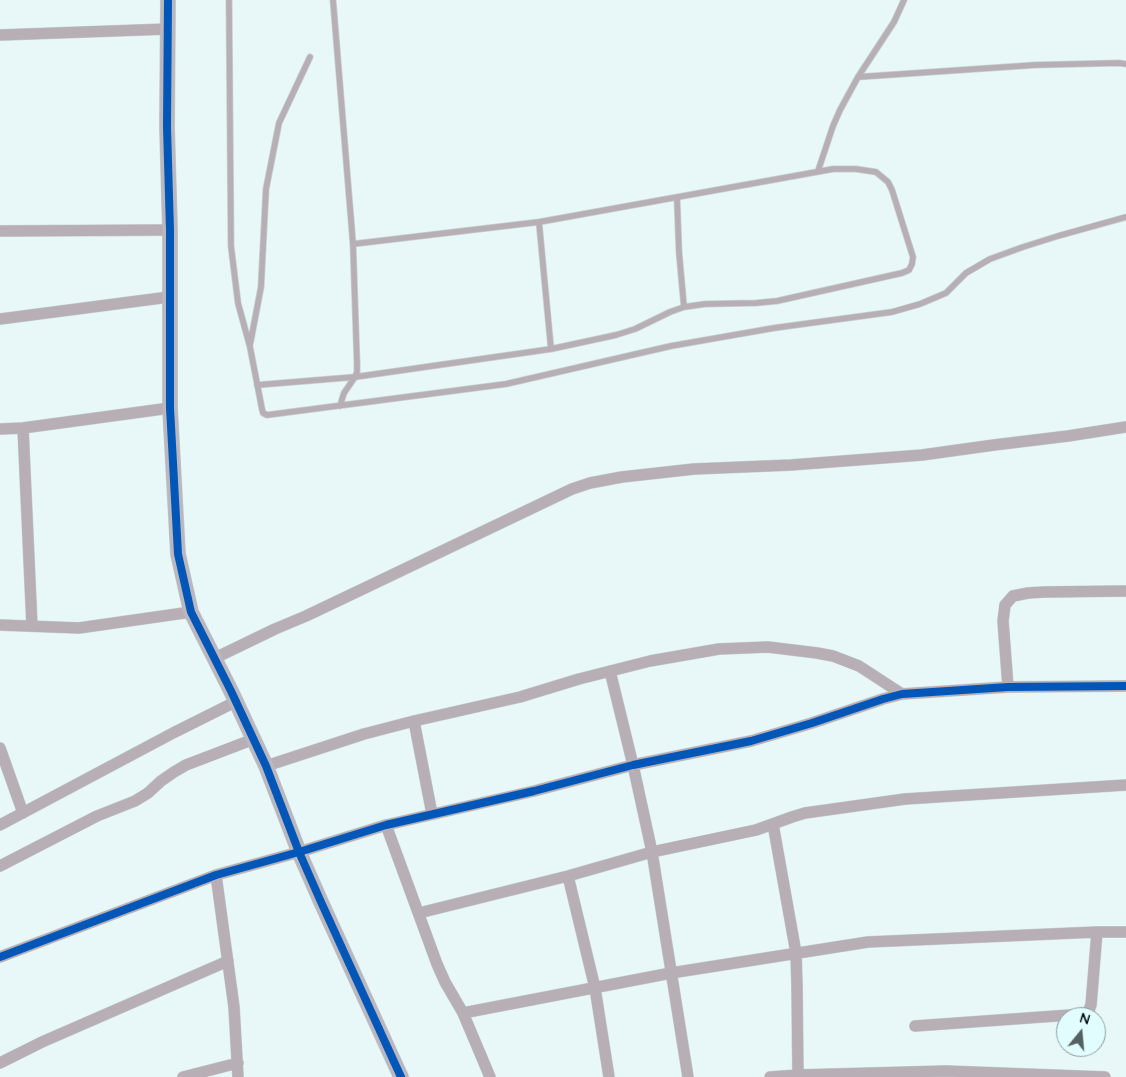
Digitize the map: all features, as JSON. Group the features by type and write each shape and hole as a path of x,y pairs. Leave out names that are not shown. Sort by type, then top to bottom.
{"street":[{"path":"168,0 167,127 170,230 170,408 178,554 191,612 266,766 299,852 401,1077"},
{"path":"0,35 168,29"},
{"path":"0,230 170,230"},
{"path":"0,319 169,297"},
{"path":"0,429 23,428 170,408"},
{"path":"215,658 360,591 555,496 590,484 622,477 694,469 790,465 922,455 1126,427"},
{"path":"23,428 32,626"},
{"path":"1008,686 1003,621 1005,605 1013,596 1044,592 1126,591"},
{"path":"0,625 79,628 191,612"},
{"path":"266,766 364,734 414,721 520,696 650,661 719,649 768,647 833,656 859,666 902,694"},
{"path":"610,671 652,852 688,1077"},
{"path":"0,956 216,875 386,825 534,791 633,765 751,741 902,694 1008,686 1126,686"},
{"path":"0,825 173,732 238,708"},
{"path":"414,721 432,814"},
{"path":"0,866 97,816 135,801 186,765 251,735"},
{"path":"0,748 23,813"},
{"path":"418,912 568,876 652,852 738,834 805,814 905,799 1126,785"},
{"path":"773,824 796,953 798,1076"},
{"path":"386,825 445,982 463,1013 490,1077"},
{"path":"216,875 234,1007 238,1077"},
{"path":"568,876 595,988 609,1077"},
{"path":"915,1026 1084,1014 1091,1005 1097,932"},
{"path":"463,1013 671,973 868,942 1126,932"},
{"path":"0,1063 42,1042 228,960"},
{"path":"183,1077 238,1063"},
{"path":"770,1077 946,1071 1105,1077"}],"lane":[{"path":"229,0 231,246 238,303 250,347 262,410 267,415 506,384 681,344 774,328 892,312 920,304 946,292 966,273 990,259 1058,236 1126,218"},
{"path":"333,0 353,244 357,363 357,372 344,393 340,406"},
{"path":"818,171 840,110 858,77 894,22 904,0"},
{"path":"250,347 261,286 266,189 279,123 310,57"},
{"path":"858,77 1035,65 1126,64"},
{"path":"257,385 355,377 551,349 616,335 635,329 684,307 705,304 776,301 902,273 909,270 913,257 888,182 876,172 856,169 818,171 539,222 353,244"},
{"path":"677,198 684,307"},
{"path":"539,222 551,349"}],"cycle path":[{"path":"168,0 167,127 170,230 170,408 178,554 191,612 266,766 299,852 401,1077"},
{"path":"0,957 216,875 386,825 534,791 633,765 751,741 902,694 1008,687 1126,686"}]}
